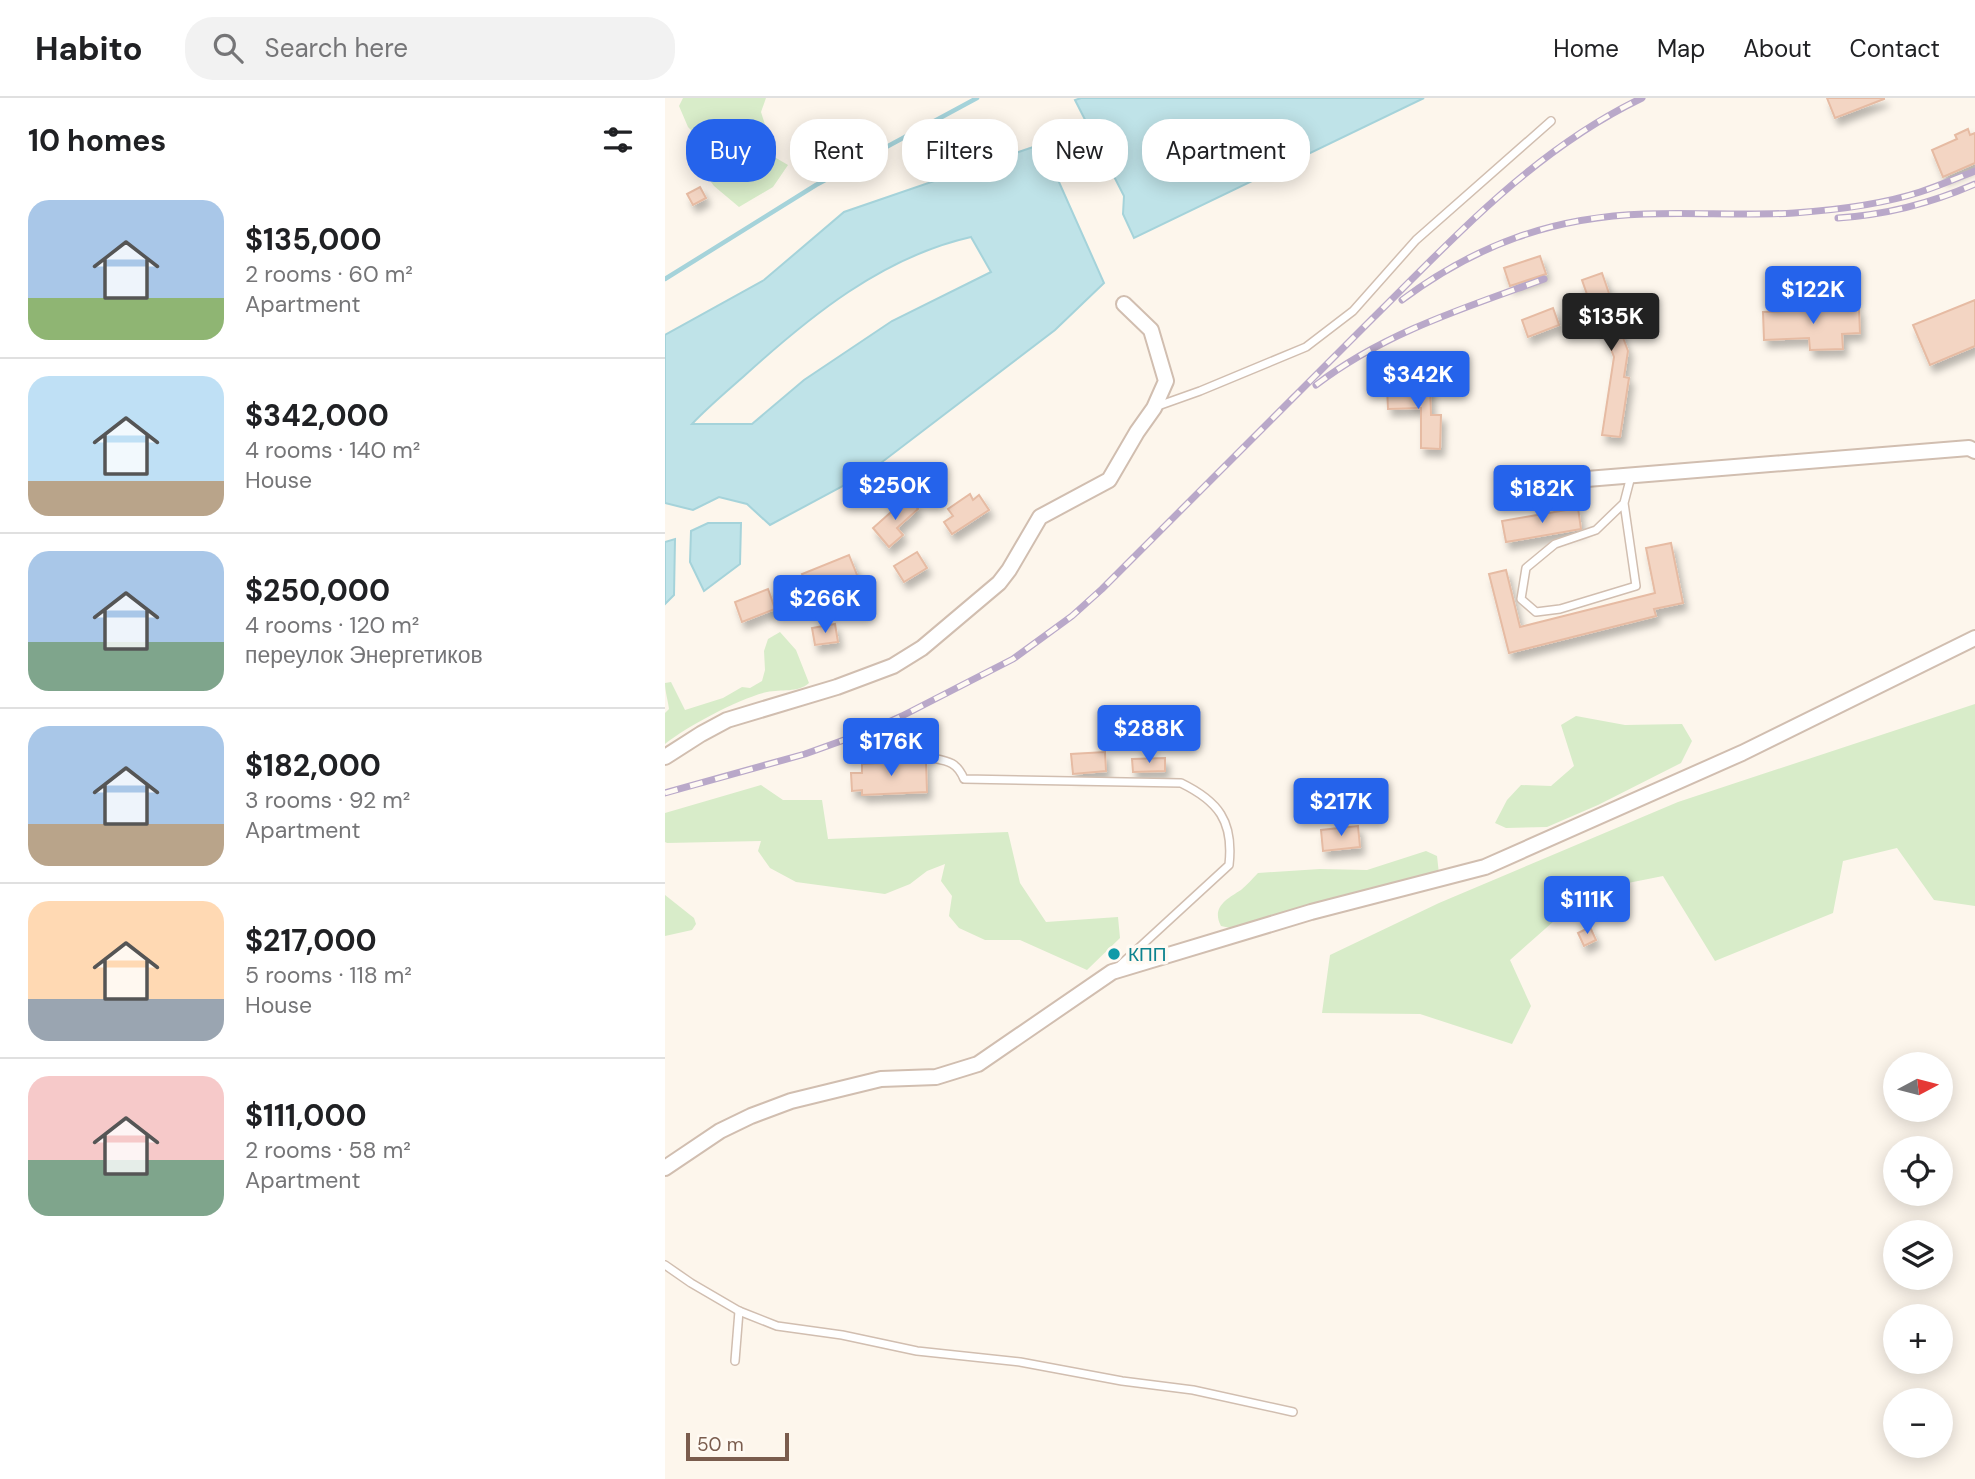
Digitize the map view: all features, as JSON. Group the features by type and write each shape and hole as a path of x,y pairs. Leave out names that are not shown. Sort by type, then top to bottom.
{"street":[{"path":"665,757 727,720 873,675 922,648 999,583 1040,517 1109,480 1136,432 1154,408 1166,381 1151,330 1124,304"},
{"path":"1550,482 1969,448 1975,451"},
{"path":"665,1168 720,1131 791,1101 881,1079 936,1077 978,1064 1112,972 1311,912 1485,867 1742,754 1975,638"}],"lane":[{"path":"1154,408 1306,347 1353,311 1416,240 1551,121"},
{"path":"1624,503 1596,530 1555,544 1526,568 1521,599 1536,612 1560,609 1636,586 1624,503 1631,476"},
{"path":"932,758 951,761 964,779 1181,783 1201,793 1226,819 1231,848 1230,865 1112,972"},
{"path":"665,1265 739,1311 776,1326 842,1335 917,1351 1020,1362 1122,1381 1193,1390 1293,1412"},
{"path":"735,1361 739,1311"}],"green space":[{"path":"683,98 766,98 761,112 763,119 686,119 686,122 679,106"},
{"path":"776,158 788,165 773,187 739,207 711,182 776,182"},
{"path":"780,632 796,650 809,683 800,688 767,692 743,700 699,722 665,744 665,713 669,709 665,683 671,682 685,710 723,698 742,687 750,688 762,681 765,670 764,651 768,639"},
{"path":"1975,704 1975,906 1934,900 1897,848 1843,861 1833,913 1715,961 1663,876 1588,891 1510,960 1531,1006 1512,1044 1420,1014 1322,1013 1330,955 1439,903 1678,802"},
{"path":"1576,716 1625,725 1682,724 1692,741 1681,763 1598,805 1547,827 1506,828 1495,823 1507,800 1521,785 1551,786 1574,766 1561,725"},
{"path":"761,785 783,800 822,800 828,839 1008,832 1020,883 1046,922 1118,917 1120,938 1087,970 1020,940 985,940 959,928 949,916 952,896 941,881 945,864 927,871 910,884 885,894 796,882 770,868 758,851 761,841 665,842 665,813"},
{"path":"1426,851 1437,856 1439,874 1235,929 1221,926 1218,919 1222,904 1258,873 1320,869 1367,870"},
{"path":"665,895 694,918 696,924 692,930 665,936"}],"water":[{"path":"1424,98 1310,153 1310,119 1142,119 1142,182 1250,182 1134,238 1123,214 1124,196 1117,182 1128,182 1128,119 1085,119 1075,100"},
{"path":"1032,147 1032,182 1059,182 1104,283 1055,330 869,472 770,525 747,504 719,497 693,510 665,503 665,335 764,280 844,212 931,182 1018,182 1018,152","holes":["971,237 991,272 892,321 804,380 752,424 692,424 768,355 848,292 907,259 938,246"]},
{"path":"708,523 741,523 740,564 704,591 690,562 691,531"},
{"path":"675,539 674,595 665,604 665,542"}],"building":[{"path":"1827,98 1884,98 1884,99 1835,118"},
{"path":"1968,129 1970,135 1975,133 1975,163 1943,177 1932,150 1957,139 1955,135"},
{"path":"700,187 706,198 693,205 687,194"},
{"path":"1540,256 1546,274 1510,286 1504,268"},
{"path":"1602,273 1614,308 1618,307 1623,319 1617,321 1628,351 1624,377 1629,378 1620,437 1602,435 1614,357 1582,280"},
{"path":"1975,300 1975,346 1930,365 1913,325"},
{"path":"1553,308 1559,325 1528,337 1522,320"},
{"path":"1859,308 1860,333 1842,334 1843,349 1810,350 1809,338 1764,340 1763,312"},
{"path":"1430,385 1431,415 1441,415 1440,449 1421,448 1421,408 1388,409 1387,387"},
{"path":"970,494 973,500 979,495 989,510 952,534 944,522 953,516 948,509"},
{"path":"908,497 918,509 897,528 903,535 889,547 873,528"},
{"path":"1578,508 1581,529 1506,542 1502,521"},
{"path":"1671,543 1683,603 1654,609 1656,616 1509,653 1489,574 1506,570 1520,627 1655,593 1646,548"},
{"path":"917,552 927,568 904,582 894,566"},
{"path":"849,555 857,575 845,585 843,581 803,598 799,588 806,584 802,574"},
{"path":"768,589 775,609 742,622 735,602"},
{"path":"835,624 838,642 815,645 812,628"},
{"path":"1105,752 1106,771 1073,774 1071,754"},
{"path":"1165,758 1165,771 1133,772 1132,759"},
{"path":"926,761 927,792 862,795 862,790 852,791 851,773 862,773 862,764"},
{"path":"1358,826 1360,847 1323,851 1321,830"},
{"path":"1590,927 1596,940 1584,946 1578,933"}],"waterway":[{"path":"665,279 816,185 977,98"}],"railway":[{"path":"665,793 805,754 869,731 1013,659 1072,616 1102,589 1434,257 1498,197 1566,143 1642,98"},
{"path":"1402,300 1487,249 1547,228 1578,221 1645,214 1810,212 1874,204 1905,197 1975,171"},
{"path":"1838,218 1908,207 1975,184"},
{"path":"1316,385 1397,336 1544,279"}],"place":[{"name":"КПП","path":"1114,954"}]}
